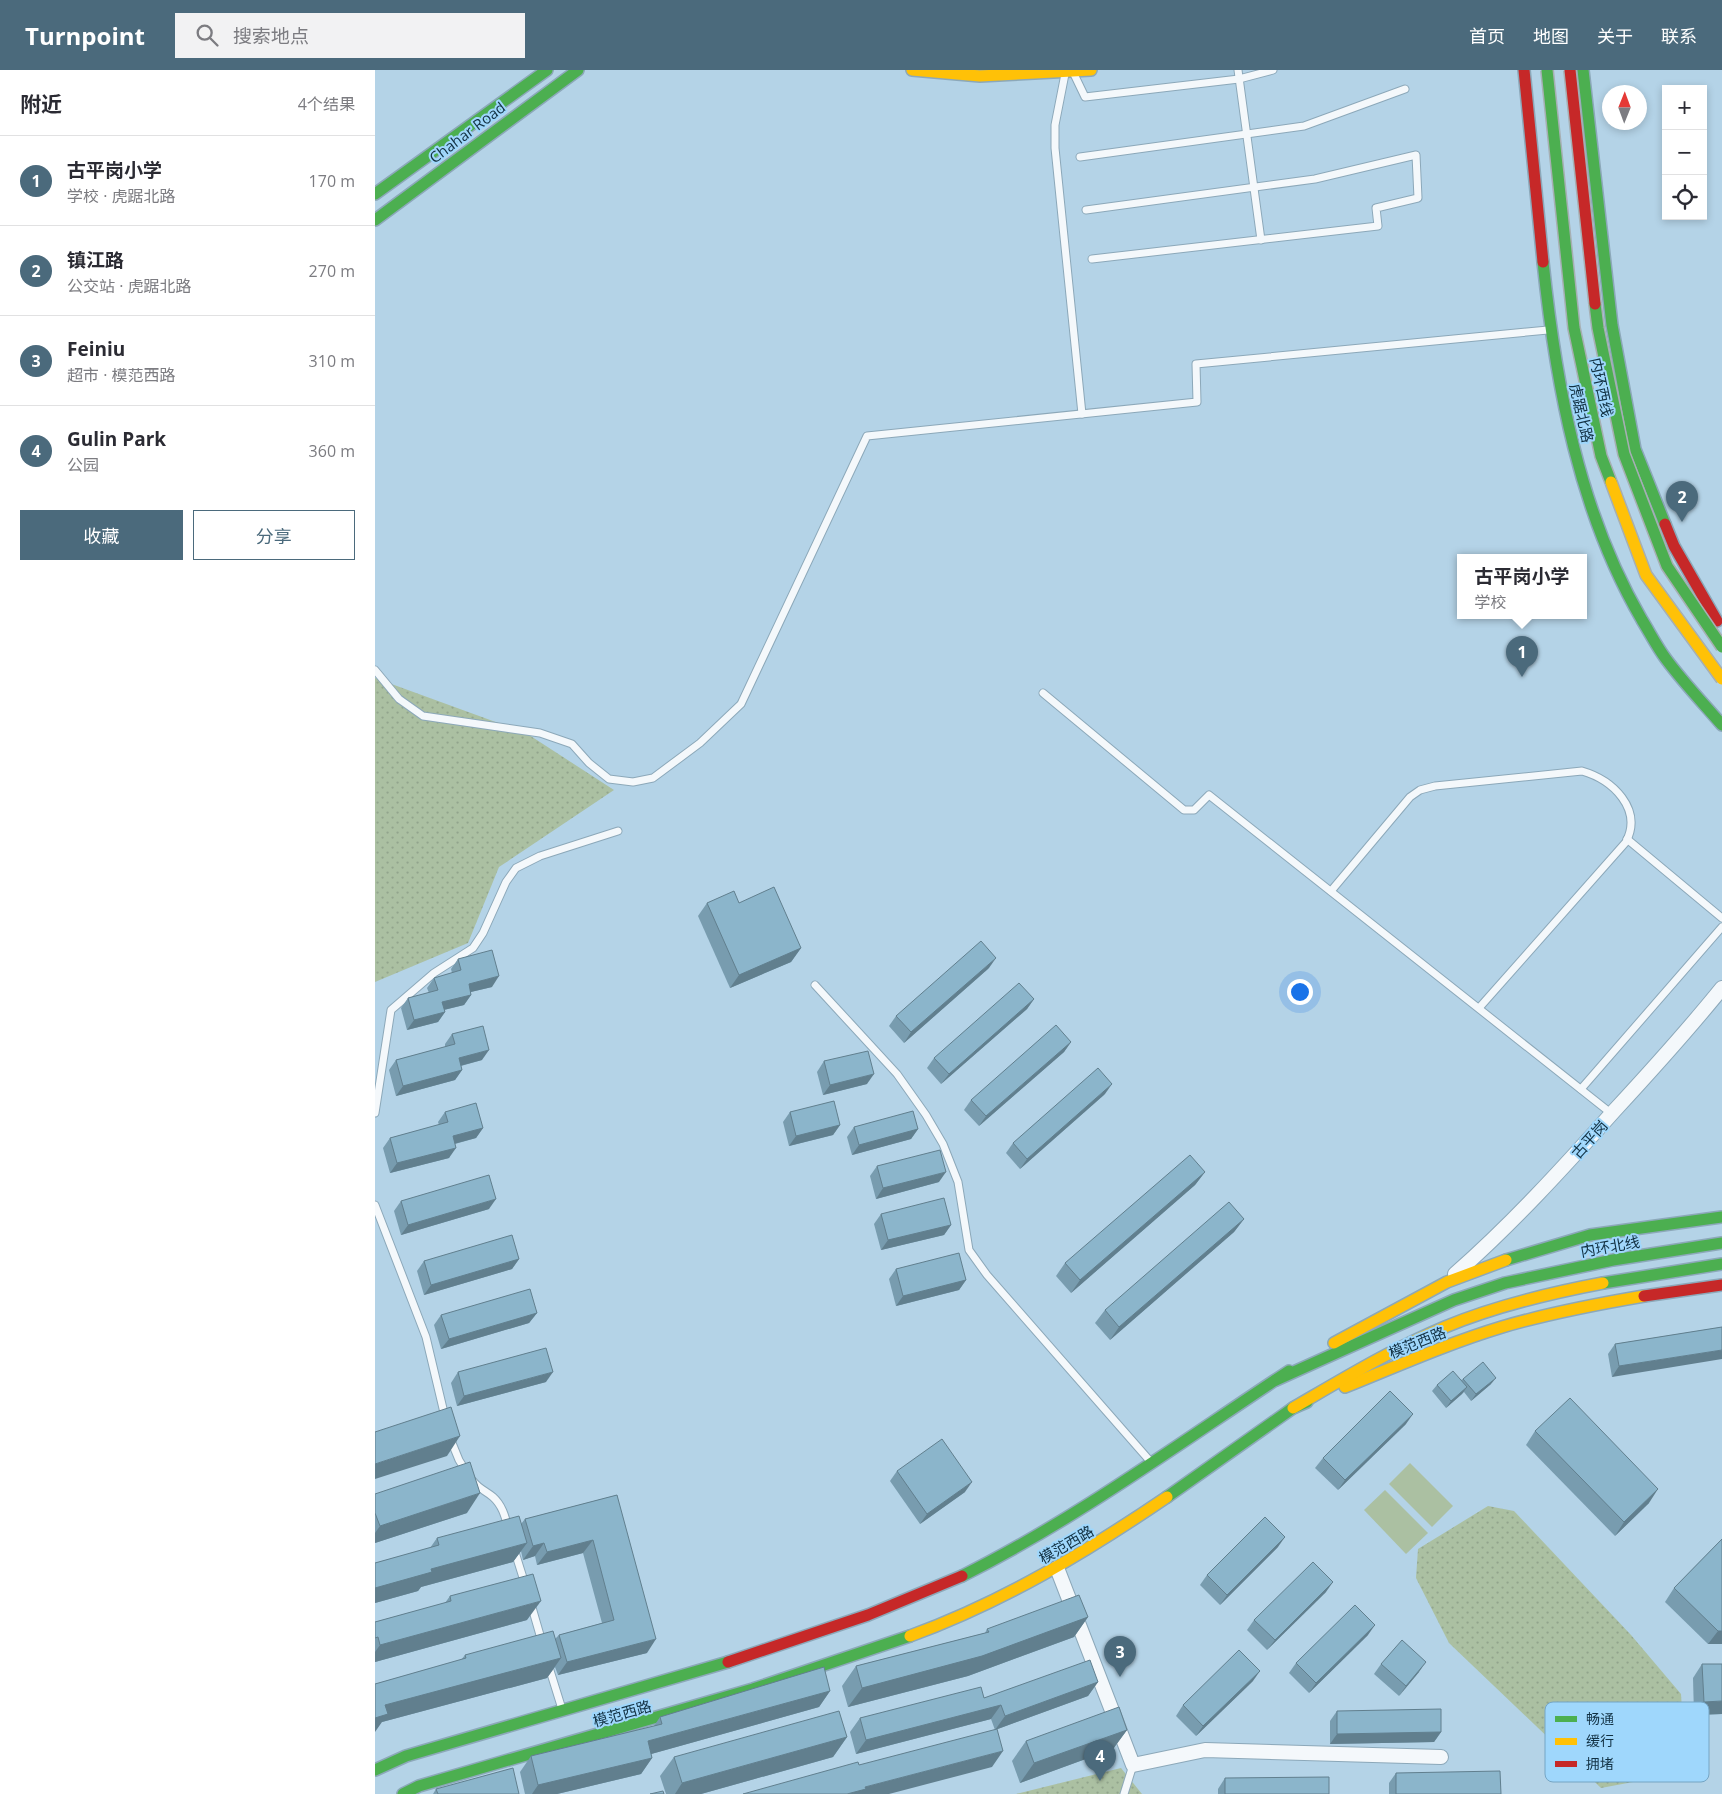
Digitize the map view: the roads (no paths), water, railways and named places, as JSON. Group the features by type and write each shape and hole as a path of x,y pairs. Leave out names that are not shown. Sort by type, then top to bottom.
{"main road":[{"name":"Chahar Road","path":"375,194 547,70"},
{"name":"Chahar Road","path":"375,220 578,70"},
{"path":"912,70 980,76 1069,73 1091,70"},
{"name":"虎踞北路","path":"1524,70 1563,402 1591,510 1623,587 1665,658 1722,725"},
{"name":"内环西线","path":"1547,70 1574,328 1601,456 1646,575 1722,679"},
{"name":"内环西线","path":"1570,70 1598,328 1624,454 1667,566 1722,647"},
{"path":"1583,70 1612,325 1635,449 1674,546 1712,614 1722,628"},
{"path":"1276,1380 1326,1348 1447,1282 1523,1254 1590,1235 1722,1217"},
{"name":"内环北线","path":"1276,1380 1454,1300 1505,1283 1613,1260 1722,1243"},
{"path":"1293,1408 1390,1352 1468,1318 1548,1293 1676,1270 1722,1264"},
{"name":"模范西路","path":"403,1794 419,1786 669,1715 878,1650 972,1611 1057,1568 1123,1528 1293,1408 1454,1344 1527,1320 1680,1290 1722,1284"},
{"name":"模范西路","path":"375,1770 406,1756 667,1682 871,1614 963,1575 1042,1534 1152,1464 1276,1380"}],"street":[{"name":"古平岗","path":"1447,1282 1501,1234 1694,1023 1722,988"},
{"path":"1057,1568 1133,1765 1205,1750 1441,1757"}],"lane":[{"path":"1237,70 1261,240"},
{"path":"1069,73 1085,97 1239,79 1273,70"},
{"path":"1069,73 1055,125 1055,148 1082,414"},
{"path":"1080,157 1304,126 1405,89"},
{"path":"1086,210 1315,178 1416,155 1418,198 1376,208 1378,226 1092,259"},
{"path":"1568,329 1612,325"},
{"path":"375,670 399,699 423,716 540,733 571,744 589,763 609,779 633,782 653,778 700,743 741,704 867,436 1197,402 1195,364 1554,330"},
{"path":"1043,693 1184,810 1194,810 1209,795 1612,1114"},
{"path":"1331,891 1410,797 1420,790 1435,786 1582,771 1594,774 1625,802 1631,812 1632,830 1627,839 1479,1008"},
{"path":"375,1113 391,1010 434,973 473,948 483,933 507,882 516,868 540,856 618,831"},
{"path":"1627,839 1722,918"},
{"path":"1581,1089 1722,927"},
{"path":"815,985 897,1074 926,1115 943,1144 958,1182 969,1250 987,1275 1152,1464"},
{"path":"375,1205 427,1336 447,1424"},
{"path":"436,1418 445,1415"},
{"path":"449,1432 459,1460 467,1473 479,1488 493,1497 503,1510 543,1648"},
{"path":"546,1657 562,1712"},
{"path":"1124,1794 1133,1765"}],"place":[{"name":"镇江路","path":"1682,522"},
{"name":"古平岗小学","path":"1522,677"},
{"name":"Feiniu","path":"1120,1677"},
{"name":"Gulin Park","path":"1100,1781"}]}
